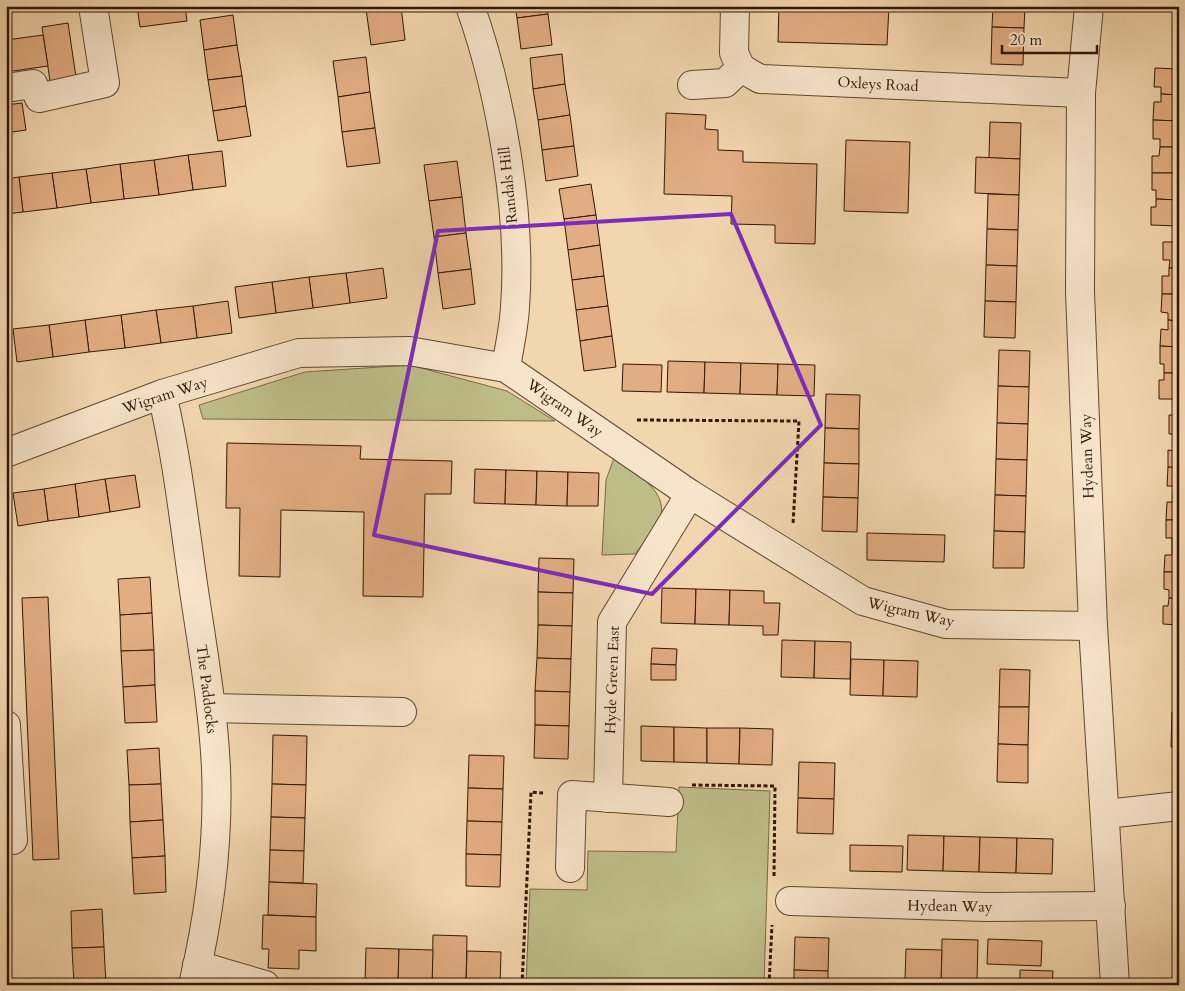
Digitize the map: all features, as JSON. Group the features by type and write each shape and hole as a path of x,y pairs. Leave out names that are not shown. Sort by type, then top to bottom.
{"street":[{"path":"6,88 33,84 39,98 105,83 93,6"},
{"name":"Randals Hill","path":"470,6 490,70 511,193 515,307 506,368"},
{"path":"692,85 725,83 741,68 734,53 735,6"},
{"name":"Hydean Way","path":"1089,6 1082,93 1080,292 1093,626 1106,814 1114,985"},
{"name":"Oxleys Road","path":"741,68 760,79 1082,93"},
{"name":"Wigram Way","path":"6,453 162,394 299,354 410,351 506,368 690,494 863,601 946,624 1093,626"},
{"name":"The Paddocks","path":"162,394 172,439 211,708 216,767 216,826 212,880 195,975"},
{"name":"Hyde Green East","path":"608,798 612,622 690,494"},
{"path":"211,708 402,712"},
{"path":"6,725 13,840"},
{"path":"570,868 572,795 670,802"},
{"path":"1106,814 1179,806"},
{"name":"Hydean Way","path":"782,902 986,907 1111,906"},
{"path":"195,975 265,985"}],"path":[{"path":"631,420 799,421 791,556"},
{"path":"670,802 669,784 775,786 782,902 769,985"},
{"path":"522,985 531,792 572,795"}],"highlighted area":[{"path":"731,214 821,425 652,594 374,535 438,231"}],"shaded area":[{"path":"410,365 507,391 555,421 203,419 199,405 305,372"},
{"path":"614,458 649,484 656,492 660,501 662,511 659,522 635,554 602,555 606,480"},
{"path":"679,787 770,791 764,985 526,985 530,889 587,890 588,851 676,852"}],"building":[{"path":"137,6 185,6 187,21 140,27"},
{"path":"366,6 385,6 366,9"},
{"path":"401,6 405,40 371,45 366,9"},
{"path":"515,6 547,6 548,14 517,18"},
{"path":"779,6 889,6 887,45 778,42"},
{"path":"993,6 1025,6 1024,28 992,27"},
{"path":"1176,6 1179,6 1179,18 1176,18"},
{"path":"548,14 552,45 521,49 517,18"},
{"path":"233,15 237,45 204,50 200,20"},
{"path":"68,23 76,77 50,81 42,27"},
{"path":"992,27 1024,28 1023,65 991,64"},
{"path":"43,35 48,66 6,72 6,40"},
{"path":"1176,35 1179,35 1179,53 1175,53"},
{"path":"237,45 242,76 208,80 204,50"},
{"path":"562,54 565,84 533,89 530,58"},
{"path":"366,57 370,92 338,97 333,61"},
{"path":"1155,68 1179,69 1179,95 1161,94 1161,87 1154,87"},
{"path":"242,76 246,106 213,111 208,80"},
{"path":"565,84 570,115 538,120 533,89"},
{"path":"370,92 375,128 342,132 338,97"},
{"path":"1161,94 1179,95 1179,121 1153,120 1154,102 1161,102"},
{"path":"22,103 26,130 6,133 6,105"},
{"path":"246,106 251,136 218,141 213,111"},
{"path":"666,113 706,115 705,129 718,130 718,150 743,151 743,162 817,164 815,244 775,243 775,225 731,224 732,196 664,194"},
{"path":"570,115 574,146 542,150 538,120"},
{"path":"1153,120 1179,121 1179,147 1160,147 1160,139 1153,139"},
{"path":"990,122 1021,123 1020,159 989,158"},
{"path":"375,128 380,163 347,167 342,132"},
{"path":"846,140 910,142 908,213 844,211"},
{"path":"574,146 578,176 546,181 542,150"},
{"path":"1160,147 1179,147 1179,173 1152,173 1152,156 1159,156"},
{"path":"222,151 226,186 193,190 188,155"},
{"path":"188,155 193,190 159,195 154,160"},
{"path":"976,157 1020,159 1019,195 975,193"},
{"path":"154,160 159,195 124,199 120,164"},
{"path":"457,161 462,197 429,201 424,165"},
{"path":"120,164 124,199 91,203 86,169"},
{"path":"86,169 91,203 57,208 52,173"},
{"path":"52,173 57,208 23,212 19,177"},
{"path":"1152,173 1179,173 1179,200 1156,199 1156,190 1152,190"},
{"path":"19,177 23,212 6,214 6,179"},
{"path":"591,184 596,215 564,219 559,189"},
{"path":"988,194 1019,195 1018,230 987,229"},
{"path":"462,197 466,233 434,237 429,201"},
{"path":"1156,199 1179,200 1179,226 1151,225 1151,207 1156,207"},
{"path":"596,215 600,245 568,250 564,219"},
{"path":"987,229 1018,230 1017,266 986,265"},
{"path":"466,233 471,269 438,273 434,237"},
{"path":"1163,242 1179,242 1179,268 1169,268 1170,260 1163,260"},
{"path":"600,245 604,276 572,280 568,250"},
{"path":"986,265 1017,266 1016,302 985,301"},
{"path":"383,268 387,298 350,303 346,273"},
{"path":"1169,268 1179,268 1179,294 1162,294 1162,276 1169,276"},
{"path":"471,269 475,304 443,309 438,273"},
{"path":"346,273 350,303 313,308 309,277"},
{"path":"604,276 608,306 576,310 572,280"},
{"path":"309,277 313,308 276,313 272,282"},
{"path":"272,282 276,313 239,318 235,287"},
{"path":"1162,294 1179,294 1179,321 1168,320 1168,313 1161,312"},
{"path":"228,301 232,333 197,338 193,306"},
{"path":"985,301 1016,302 1015,338 984,337"},
{"path":"193,306 197,338 161,343 156,310"},
{"path":"608,306 612,336 580,341 576,310"},
{"path":"156,310 161,343 125,348 121,315"},
{"path":"121,315 125,348 89,352 85,320"},
{"path":"85,320 89,352 53,357 49,325"},
{"path":"1168,320 1179,321 1179,347 1160,346 1161,329 1168,330"},
{"path":"49,325 53,357 17,362 13,329"},
{"path":"612,336 616,367 584,371 580,341"},
{"path":"1160,346 1179,347 1179,373 1164,373 1164,364 1160,364"},
{"path":"999,350 1030,351 1029,387 998,386"},
{"path":"7,355 12,393 6,393"},
{"path":"668,361 705,362 704,393 667,392"},
{"path":"705,362 741,363 740,394 704,393"},
{"path":"741,363 778,364 777,395 740,394"},
{"path":"623,364 662,365 661,392 622,391"},
{"path":"778,364 815,365 814,396 777,395"},
{"path":"1164,373 1179,373 1179,399 1159,399 1159,380 1164,380"},
{"path":"998,386 1029,387 1028,424 997,423"},
{"path":"826,394 860,395 859,429 825,428"},
{"path":"1169,415 1179,415 1179,441 1175,441 1175,434 1169,434"},
{"path":"997,423 1028,424 1027,460 996,459"},
{"path":"825,428 859,429 859,464 824,463"},
{"path":"1175,441 1179,441 1179,468 1168,467 1168,450 1175,451"},
{"path":"227,443 361,446 360,459 452,461 451,494 425,494 423,597 363,596 364,512 281,510 280,577 239,576 240,508 226,508"},
{"path":"996,459 1027,460 1026,496 995,495"},
{"path":"824,463 859,464 858,498 823,497"},
{"path":"1168,467 1179,468 1179,494 1173,494 1174,486 1167,486"},
{"path":"475,469 506,470 505,504 474,503"},
{"path":"506,470 537,471 536,505 505,504"},
{"path":"537,471 568,472 567,506 536,505"},
{"path":"568,472 599,473 598,506 567,506"},
{"path":"135,475 140,507 110,512 105,479"},
{"path":"105,479 110,512 79,517 75,484"},
{"path":"75,484 79,517 48,521 44,489"},
{"path":"44,489 48,521 18,526 13,493"},
{"path":"1173,494 1179,494 1179,520 1166,520 1167,502 1173,502"},
{"path":"995,495 1026,496 1025,532 994,531"},
{"path":"823,497 858,498 857,532 822,531"},
{"path":"6,505 10,529 6,530"},
{"path":"1166,520 1179,520 1179,546 1172,546 1172,538 1166,538"},
{"path":"994,531 1025,532 1024,568 993,568"},
{"path":"867,533 945,535 944,562 867,560"},
{"path":"1172,546 1179,546 1179,572 1164,572 1165,555 1172,555"},
{"path":"539,558 574,559 573,593 538,592"},
{"path":"1164,572 1179,572 1179,599 1169,598 1169,590 1164,589"},
{"path":"150,577 152,613 120,615 118,579"},
{"path":"662,588 696,589 695,624 661,623"},
{"path":"696,589 730,590 729,625 695,624"},
{"path":"730,590 764,591 764,603 780,603 778,635 763,635 763,626 729,625"},
{"path":"538,592 573,593 572,626 538,625"},
{"path":"48,597 59,859 33,860 22,598"},
{"path":"1169,598 1179,599 1179,625 1163,624 1163,606 1168,606"},
{"path":"152,613 154,650 121,651 120,615"},
{"path":"538,625 572,626 571,659 537,658"},
{"path":"782,640 815,641 814,678 781,677"},
{"path":"815,641 851,642 850,679 814,678"},
{"path":"652,648 677,649 676,665 651,664"},
{"path":"154,650 155,685 123,687 121,651"},
{"path":"537,658 571,659 570,692 535,691"},
{"path":"851,659 884,660 883,696 850,695"},
{"path":"884,660 918,661 917,697 883,696"},
{"path":"651,664 676,665 676,680 651,680"},
{"path":"1000,669 1030,670 1029,707 999,707"},
{"path":"155,685 157,722 125,723 123,687"},
{"path":"535,691 570,692 569,726 535,725"},
{"path":"999,707 1029,707 1028,745 998,744"},
{"path":"1172,712 1179,713 1179,747 1171,747"},
{"path":"535,725 569,726 568,759 534,758"},
{"path":"641,726 674,727 674,762 641,761"},
{"path":"674,727 707,728 707,763 674,762"},
{"path":"707,728 740,728 739,764 707,763"},
{"path":"740,728 773,729 772,765 739,764"},
{"path":"273,735 307,736 306,785 272,784"},
{"path":"998,744 1028,745 1028,783 997,782"},
{"path":"159,748 161,784 129,785 127,750"},
{"path":"469,755 504,756 503,789 468,788"},
{"path":"799,762 835,763 834,799 798,798"},
{"path":"161,784 163,820 130,822 129,785"},
{"path":"272,784 306,785 305,818 271,817"},
{"path":"468,788 503,789 502,822 467,821"},
{"path":"798,798 834,799 833,834 797,833"},
{"path":"271,817 305,818 304,851 270,850"},
{"path":"163,820 165,856 132,858 130,822"},
{"path":"467,821 502,822 501,855 466,854"},
{"path":"908,835 944,836 943,871 907,870"},
{"path":"944,836 980,837 979,872 943,871"},
{"path":"980,837 1017,838 1016,873 979,872"},
{"path":"1017,838 1053,839 1052,874 1016,873"},
{"path":"850,845 903,846 902,872 850,871"},
{"path":"270,850 304,851 303,883 269,882"},
{"path":"466,854 501,855 500,887 466,886"},
{"path":"165,856 166,892 134,894 132,858"},
{"path":"269,882 317,884 316,917 268,915"},
{"path":"102,909 104,947 72,948 71,911"},
{"path":"263,915 316,917 316,951 299,950 299,969 268,968 269,949 262,949"},
{"path":"433,935 467,936 466,985 432,985"},
{"path":"795,937 829,938 828,971 794,970"},
{"path":"942,939 978,940 977,982 941,981"},
{"path":"988,939 1042,941 1041,966 987,964"},
{"path":"104,947 106,984 74,985 72,948"},
{"path":"366,948 399,949 398,984 365,983"},
{"path":"399,949 433,950 432,985 398,984"},
{"path":"906,949 942,950 941,981 905,980"},
{"path":"467,951 501,952 500,985 466,985"},
{"path":"794,970 828,971 828,985 794,985"},
{"path":"1020,970 1053,971 1052,985 1020,985"}]}
